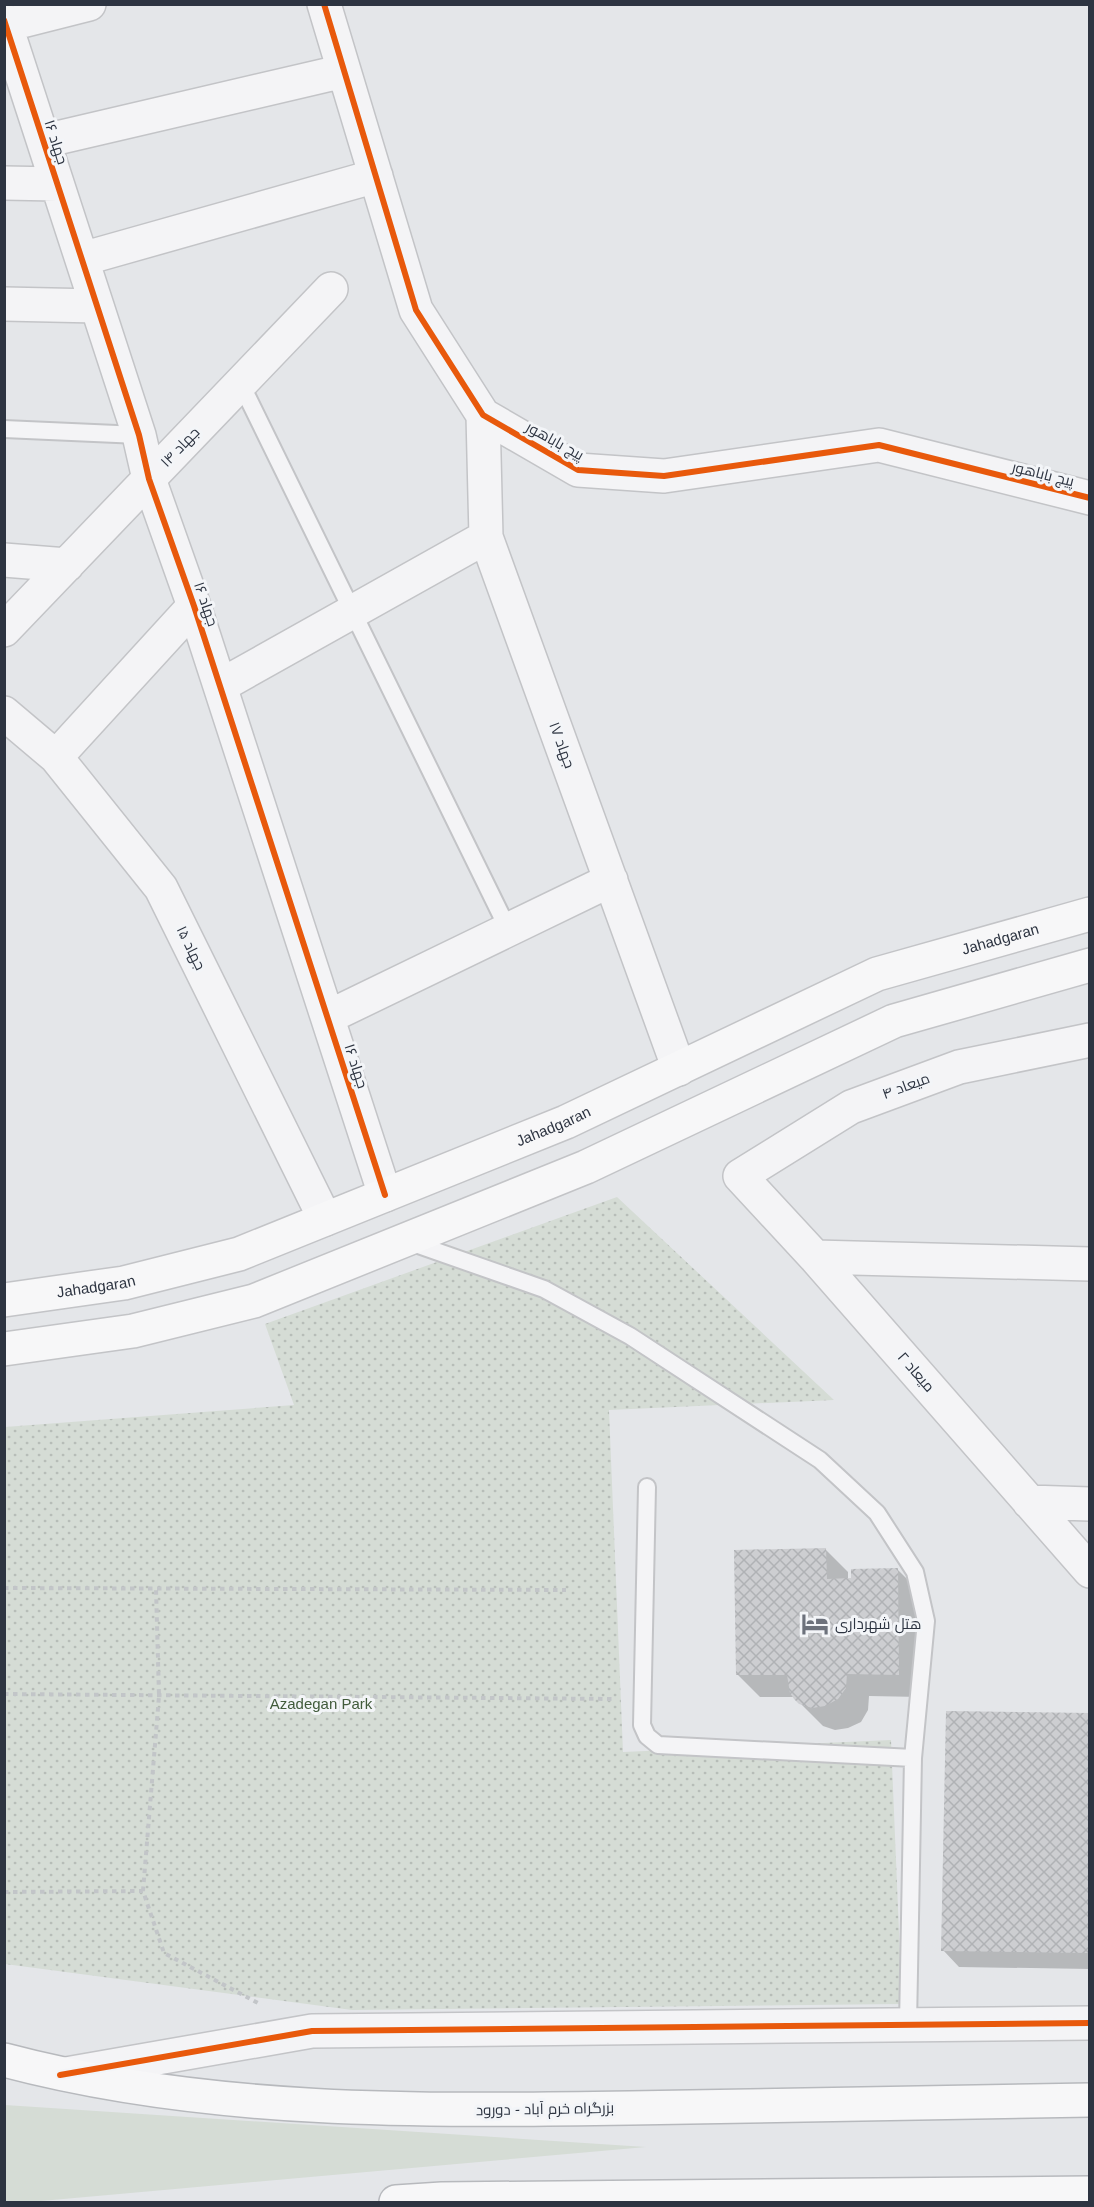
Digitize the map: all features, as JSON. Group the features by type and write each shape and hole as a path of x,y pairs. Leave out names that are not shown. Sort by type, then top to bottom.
{"main road":[{"name":"Jahadgaran","path":"4,1300 124,1283 239,1254 566,1122 877,974 1089,914"},
{"path":"4,1349 133,1331 254,1301 586,1167 894,1021 1089,965"},
{"name":"بزرگراه خرم آباد - دورود","path":"4,2060 60,2075 243,2102 453,2111 1089,2100"},
{"path":"396,2202 442,2199 1089,2193"}],"street":[{"path":"5,22 89,4"},
{"name":"پیچ باباهور","path":"324,4 416,310 483,415 578,470 664,476 879,445 1089,498"},
{"name":"جهاد ۱۶","path":"5,22 11,62 44,141 139,435 149,479 194,606 385,1195"},
{"path":"44,141 344,71"},
{"path":"82,259 376,176"},
{"path":"4,183 57,184"},
{"name":"جهاد ۱۴","path":"4,630 331,289"},
{"path":"4,304 97,306"},
{"name":"جهاد ۱۷","path":"483,415 486,537 679,1069"},
{"path":"220,686 486,537"},
{"path":"4,560 67,565"},
{"path":"57,757 194,606"},
{"name":"جهاد ۱۵","path":"4,713 57,757 162,888 325,1219"},
{"path":"328,1017 611,880"},
{"name":"میعاد ۴","path":"740,1176 850,1107 959,1067 1089,1040"},
{"name":"میعاد ۲","path":"740,1176 814,1257 1089,1571"},
{"path":"814,1257 1089,1264"},
{"path":"1029,1502 1089,1504"},
{"path":"60,2075 312,2031 1089,2024"}],"lane":[{"path":"241,384 508,929"},
{"path":"4,429 139,435"},
{"path":"403,1240 544,1289 630,1336 820,1460 877,1513 915,1572 926,1621 913,1758 908,2025"},
{"path":"647,1487 642,1725 647,1736 658,1745 913,1758"}],"path":[{"path":"4,1588 566,1590"},
{"path":"156,1588 159,1696 143,1891 164,1953 259,2004"},
{"path":"4,1694 621,1700"},
{"path":"4,1892 143,1891"}],"green space":[{"name":"Azadegan Park","path":"617,1197 834,1400 609,1410 623,1752 891,1740 902,2004 352,2010 5,1964 5,1427 294,1405 265,1324"},
{"path":"5,2105 646,2147 30,2202 5,2202"}],"building":[{"path":"826,1548 827,1579 851,1578 851,1569 898,1568 899,1675 847,1674 846,1688 838,1699 825,1706 812,1708 799,1704 794,1699 790,1693 787,1675 736,1675 734,1550"},
{"path":"946,1711 1090,1713 1090,1953 941,1951"}],"cycle path":[{"path":"324,4 416,310 483,415 578,470 664,476 879,445 1090,498"},
{"path":"4,20 139,435 149,479 194,606 385,1195"},
{"path":"60,2075 312,2031 1090,2023"}],"place":[{"name":"هتل شهرداری","path":"815,1624"}]}
